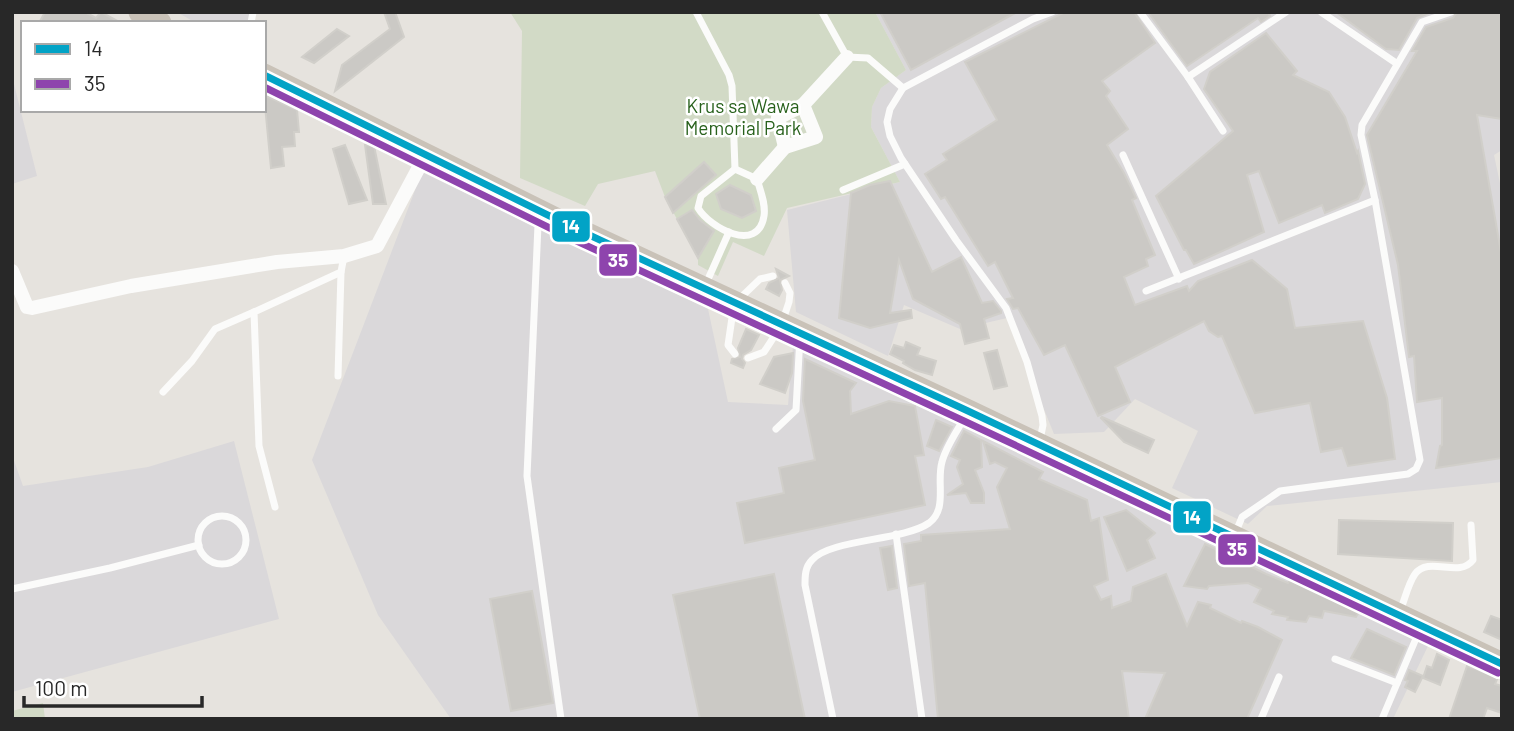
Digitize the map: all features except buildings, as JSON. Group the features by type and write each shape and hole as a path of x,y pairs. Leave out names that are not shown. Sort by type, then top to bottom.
{"highway":[{"path":"140,12 156,21"},
{"path":"266,76 543,214 968,411 1502,664"}],"street":[{"path":"785,147 778,118 803,106 847,57"},
{"path":"757,178 785,147 816,136 803,106"},
{"path":"12,271 24,303 32,308 131,286 277,262 344,256 377,246 425,156"}],"lane":[{"path":"696,12 732,86 736,169"},
{"path":"822,12 847,57 868,58 902,88"},
{"path":"1038,444 1042,434 1042,416 1027,362 1006,308 905,164 890,136 887,122 902,88 1031,16 1052,12"},
{"path":"1140,12 1188,77 1223,131"},
{"path":"1188,77 1286,12"},
{"path":"1321,12 1396,63"},
{"path":"1233,537 1242,517 1280,491 1408,474 1416,469 1420,460 1375,200 1361,135 1362,125 1422,22 1451,12"},
{"path":"1123,155 1179,279"},
{"path":"843,190 905,164"},
{"path":"736,169 757,178 765,209 759,229 750,236 729,232 710,221 698,208 701,196 736,169"},
{"path":"1146,291 1375,200"},
{"path":"543,214 538,225 527,476 561,719"},
{"path":"703,289 729,232"},
{"path":"338,376 341,272 344,256"},
{"path":"163,392 192,361 215,330 341,272"},
{"path":"735,354 728,345 734,304 760,279 773,276"},
{"path":"776,429 796,410 790,293 785,283"},
{"path":"254,312 259,446 275,507"},
{"path":"748,358 764,352 791,330"},
{"path":"833,719 805,585 806,571 813,558 827,551 916,529 930,522 938,512 942,462 968,411"},
{"path":"221,515 234,518 245,531 247,539 244,551 231,562 223,564 204,556 199,545 201,528 213,517 221,515"},
{"path":"1399,615 1414,575 1420,569 1462,569 1474,560 1471,525"},
{"path":"896,534 922,719"},
{"path":"12,589 199,545"},
{"path":"1382,719 1422,626"},
{"path":"1335,659 1397,683"},
{"path":"1261,719 1279,677"}],"shaded area":[{"path":"177,12 250,12 248,21 193,21"},
{"path":"875,12 1502,12 1502,150 1494,155 1502,193 1502,482 1267,506 1248,524 1172,488 1198,431 1135,399 1104,432 1054,434 1007,318 960,329 904,305 888,356 796,312 787,210 900,182 871,127 872,107 881,88 906,70"},
{"path":"12,76 37,176 12,184"},
{"path":"422,172 708,309 728,402 788,405 793,346 1428,646 1393,719 451,719 378,615 312,460"},
{"path":"234,441 279,619 12,692 12,455 23,486 148,467"}],"green space":[{"name":"Krus sa Wawa Memorial Park","path":"510,12 875,12 906,70 881,88 872,107 871,127 900,182 787,208 764,256 733,242 718,276 698,265 698,258 665,197 655,171 598,184 585,206 520,178 522,31"},
{"path":"43,703 45,719 12,719 12,711"}],"transit line":[{"name":"14","path":"266,76 572,227 1502,664"},
{"name":"35","path":"266,88 568,237 1498,673"}]}
